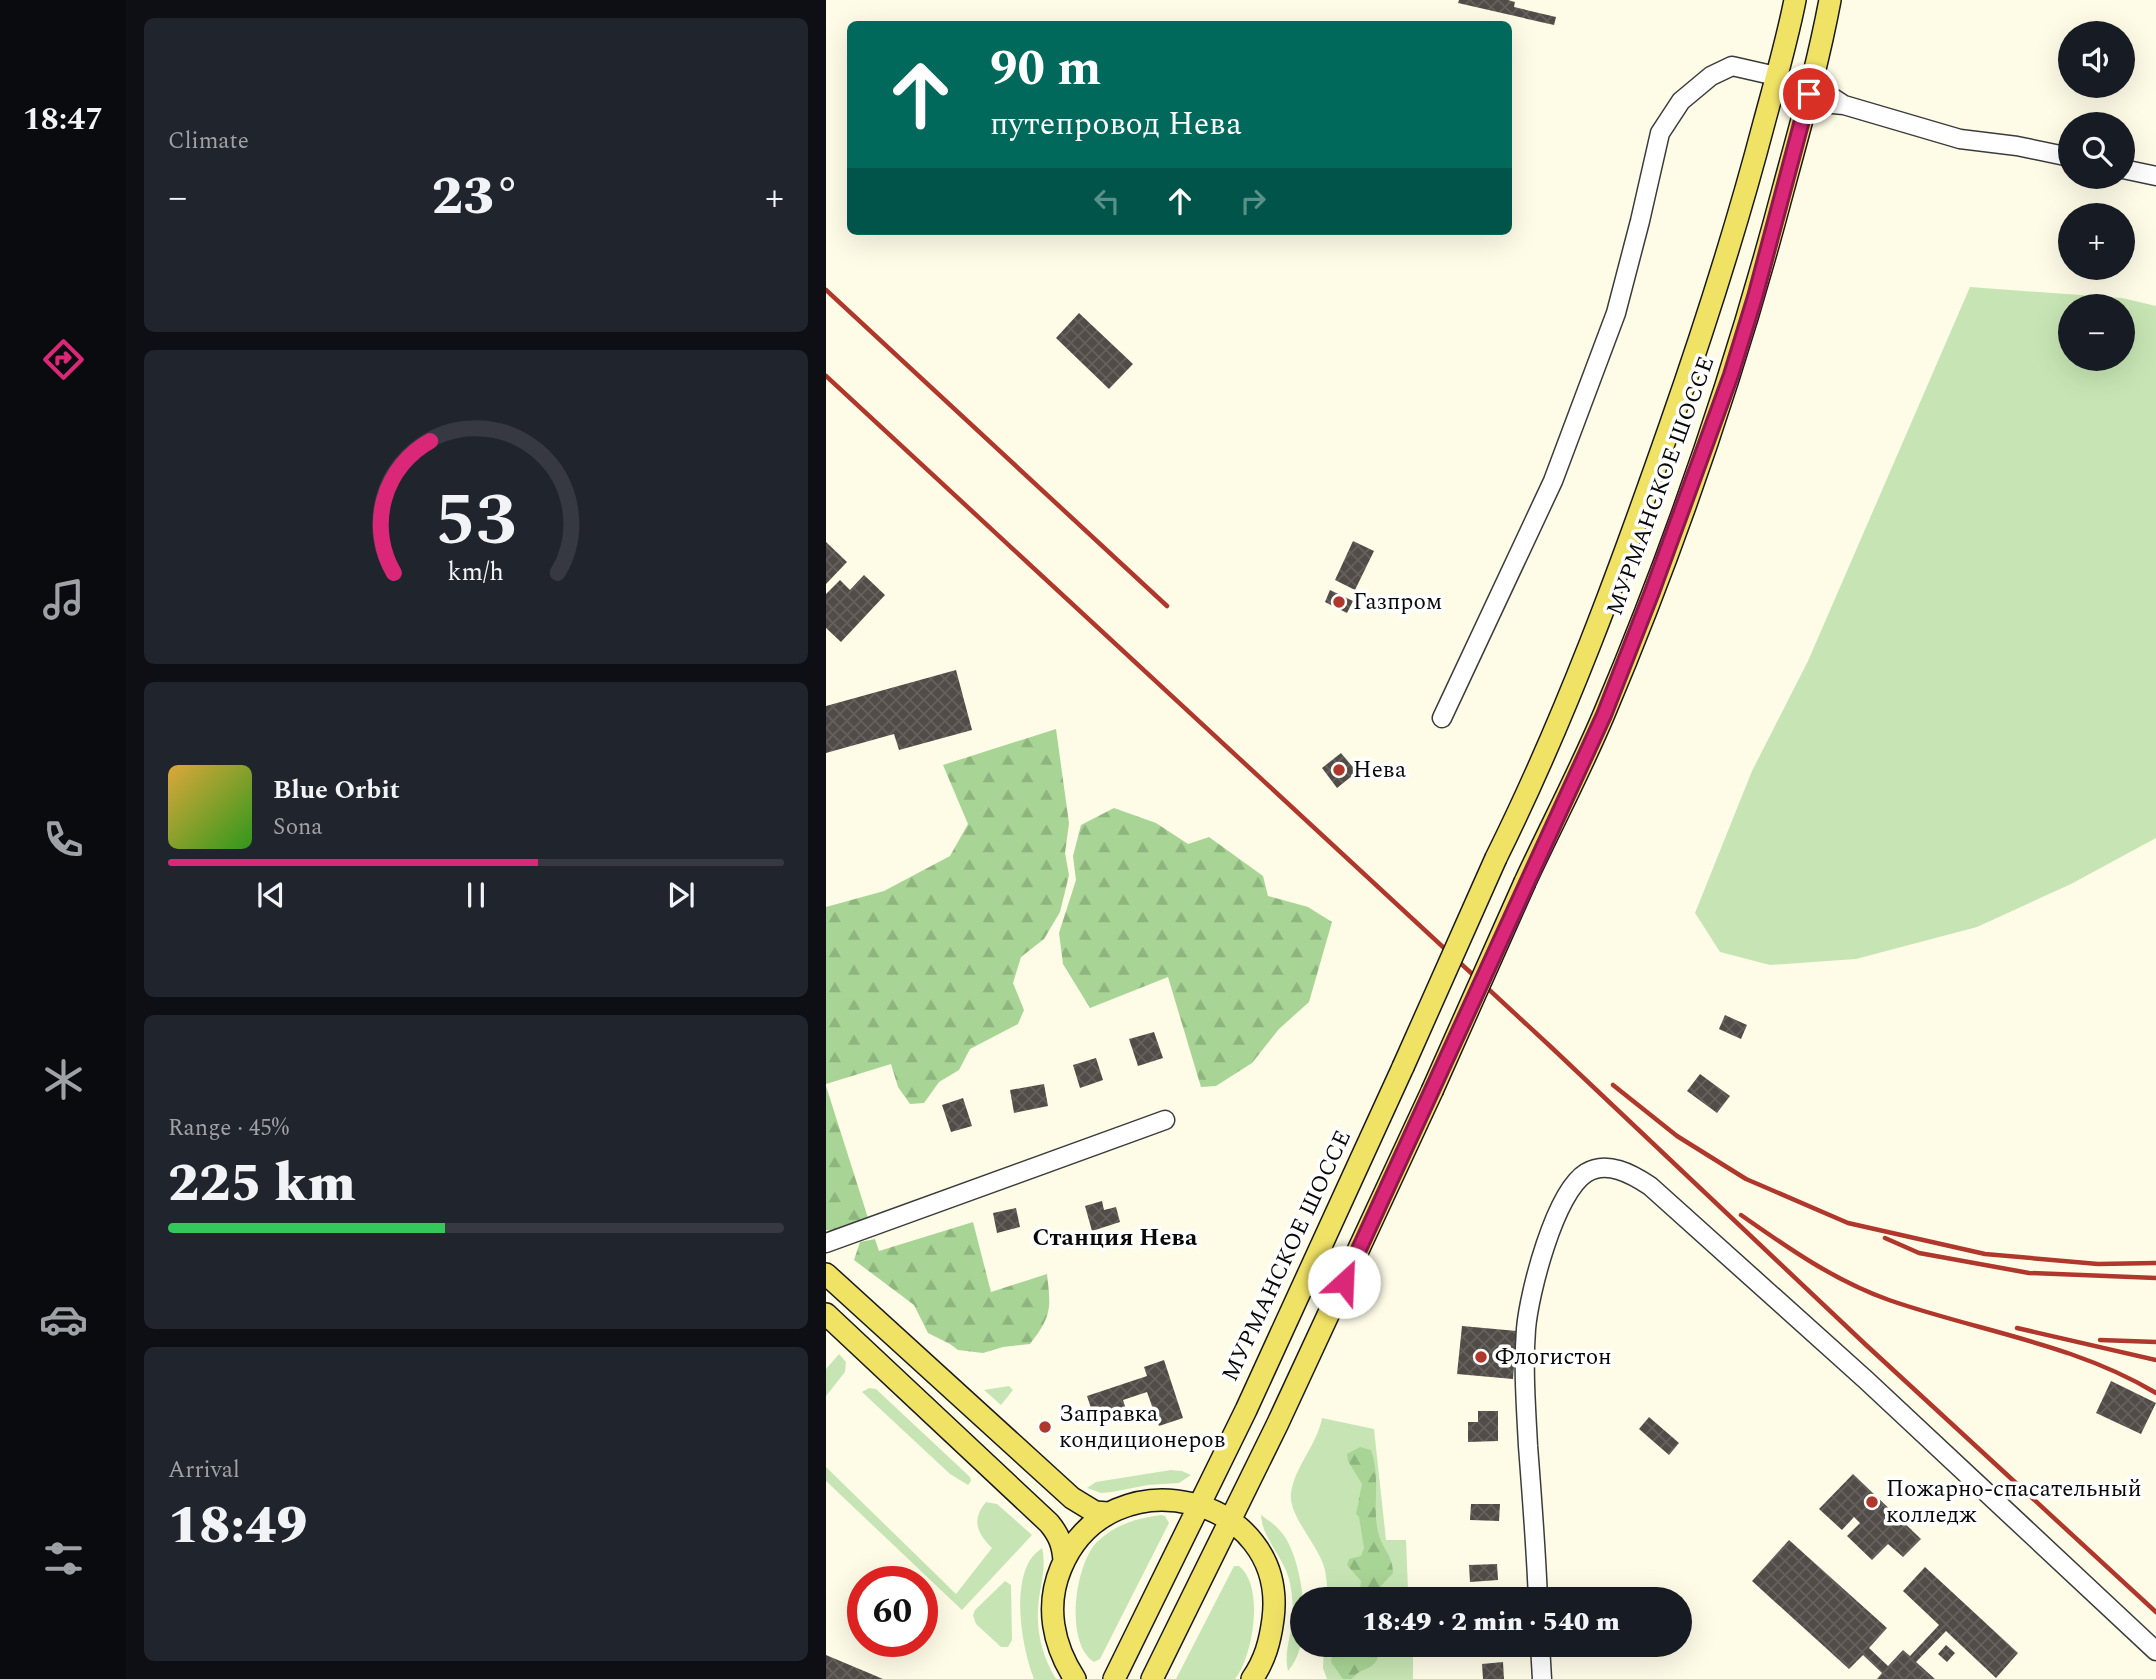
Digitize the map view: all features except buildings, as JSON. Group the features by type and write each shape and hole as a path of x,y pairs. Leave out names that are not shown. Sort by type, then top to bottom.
{"main road":[{"name":"МУРМАНСКОЕ ШОССЕ","path":"1114,1679 1246,1410 1404,1067 1572,687 1655,469 1718,285 1795,0"},
{"name":"МУРМАНСКОЕ ШОССЕ","path":"1231,1521 1289,1401 1525,882 1604,715 1731,375 1755,297 1830,0"},
{"path":"826,1274 1072,1498 1095,1512 1108,1513"},
{"path":"826,1314 1049,1523 1063,1546 1064,1561"},
{"path":"1075,1679 1058,1648 1052,1613 1053,1595 1064,1561 1090,1526 1108,1513 1146,1500 1182,1500 1199,1504 1231,1521 1249,1539 1265,1562 1273,1585 1274,1608 1267,1669 1252,1679"},
{"path":"1153,1679 1231,1521"}],"street":[{"path":"1442,718 1553,481 1616,313 1660,133 1681,101 1711,76 1732,66 1776,76"},
{"path":"1814,71 1824,92 1844,105"},
{"path":"1806,102 1844,105 1961,139 2058,155"},
{"path":"2135,172 2156,176"},
{"path":"826,1243 1165,1120"},
{"path":"1537,1587 1524,1377 1526,1326 1537,1275 1562,1204 1573,1186 1586,1173 1603,1168 1630,1173 1650,1185 1866,1380 2156,1651"},
{"path":"1541,1657 1542,1679"}],"green space":[{"path":"1970,287 2067,294 2058,294 2058,371 2135,371 2135,301 2156,306 2156,838 2071,884 1977,927 1856,959 1770,965 1720,952 1695,913 1752,771 1808,661"},
{"path":"1056,729 1069,823 1065,853 1069,875 1060,912 1044,939 1021,957 1013,983 1024,1010 1018,1024 970,1049 959,1070 939,1082 924,1103 910,1104 898,1087 891,1064 826,1084 826,907 884,891 950,856 968,824 943,765"},
{"path":"1114,808 1156,823 1188,844 1209,837 1263,876 1268,896 1308,907 1332,922 1309,1002 1279,1029 1252,1063 1216,1086 1201,1087 1168,977 1090,1008 1063,964 1059,933 1076,880 1073,856 1081,825"},
{"path":"826,1086 868,1218 840,1232 826,1230"},
{"path":"973,1222 991,1292 1047,1274 1048,1311 1030,1344 1003,1347 983,1353 958,1350 928,1333 914,1305 854,1260 860,1242 875,1239 879,1251"},
{"path":"839,1354 846,1362 845,1372 826,1396 826,1369"},
{"path":"1009,1386 1013,1390 1001,1405 984,1390"},
{"path":"869,1388 876,1389 970,1477 968,1485 950,1474 862,1392"},
{"path":"1322,1418 1374,1429 1386,1540 1406,1540 1408,1587 1327,1587 1321,1558 1291,1502 1293,1483"},
{"path":"1360,1447 1371,1450 1374,1460 1378,1532 1391,1561 1393,1573 1380,1587 1360,1587 1361,1581 1347,1565 1349,1559 1361,1556 1364,1548 1359,1517 1356,1514 1362,1484 1348,1461 1347,1454"},
{"path":"826,1467 927,1566 916,1566 826,1481"},
{"path":"1171,1470 1191,1475 1179,1483 1148,1485 1112,1492 1101,1493 1087,1488 1096,1482"},
{"path":"986,1502 997,1504 1032,1535 962,1610 938,1587 938,1576 956,1594 992,1548 980,1532 977,1521"},
{"path":"1261,1515 1285,1537 1292,1550 1301,1587 1291,1587 1286,1571 1262,1523"},
{"path":"1165,1516 1169,1523 1100,1659 1094,1662 1085,1652 1076,1621 1078,1585 1089,1553 1097,1542 1118,1527 1135,1520"},
{"path":"1042,1548 1044,1567 1038,1609 1039,1630 1046,1660 1056,1679 1034,1679 1026,1652 1021,1619 1021,1587 1025,1572 1031,1558"},
{"path":"1234,1566 1239,1566 1247,1576 1254,1605 1251,1639 1241,1669 1235,1679 1176,1679"},
{"path":"1005,1581 1011,1585 1012,1640 1008,1647 1001,1647 976,1624 973,1615"},
{"path":"1290,1635 1290,1657 1296,1657 1288,1671 1287,1664"},
{"path":"1323,1657 1413,1657 1413,1679 1327,1679 1323,1668"},
{"path":"1332,1657 1378,1657 1374,1664 1352,1679 1343,1679 1331,1662"}],"railway":[{"path":"826,290 1167,606"},
{"path":"826,376 2156,1612"},
{"path":"1613,1085 1677,1136 1746,1179 1848,1223 1985,1254 2098,1264 2156,1263"},
{"path":"1741,1215 1812,1263 1869,1292 1923,1311 2059,1350 2125,1376 2156,1393"},
{"path":"1885,1238 1919,1253 2029,1273 2156,1278"},
{"path":"2017,1328 2156,1360"},
{"path":"2100,1340 2156,1342"}],"place":[{"name":"Газпром","path":"1339,602"},
{"name":"Нева","path":"1339,770"},
{"name":"Флогистон","path":"1481,1357"},
{"name":"Заправка кондиционеров","path":"1045,1427"},
{"name":"Пожарно-спасательный колледж","path":"1872,1502"}],"district":[{"name":"Станция Нева","path":"1115,1238"}],"route":[{"path":"1344,1282 1525,882 1604,715 1731,375 1755,297 1809,94"}]}
